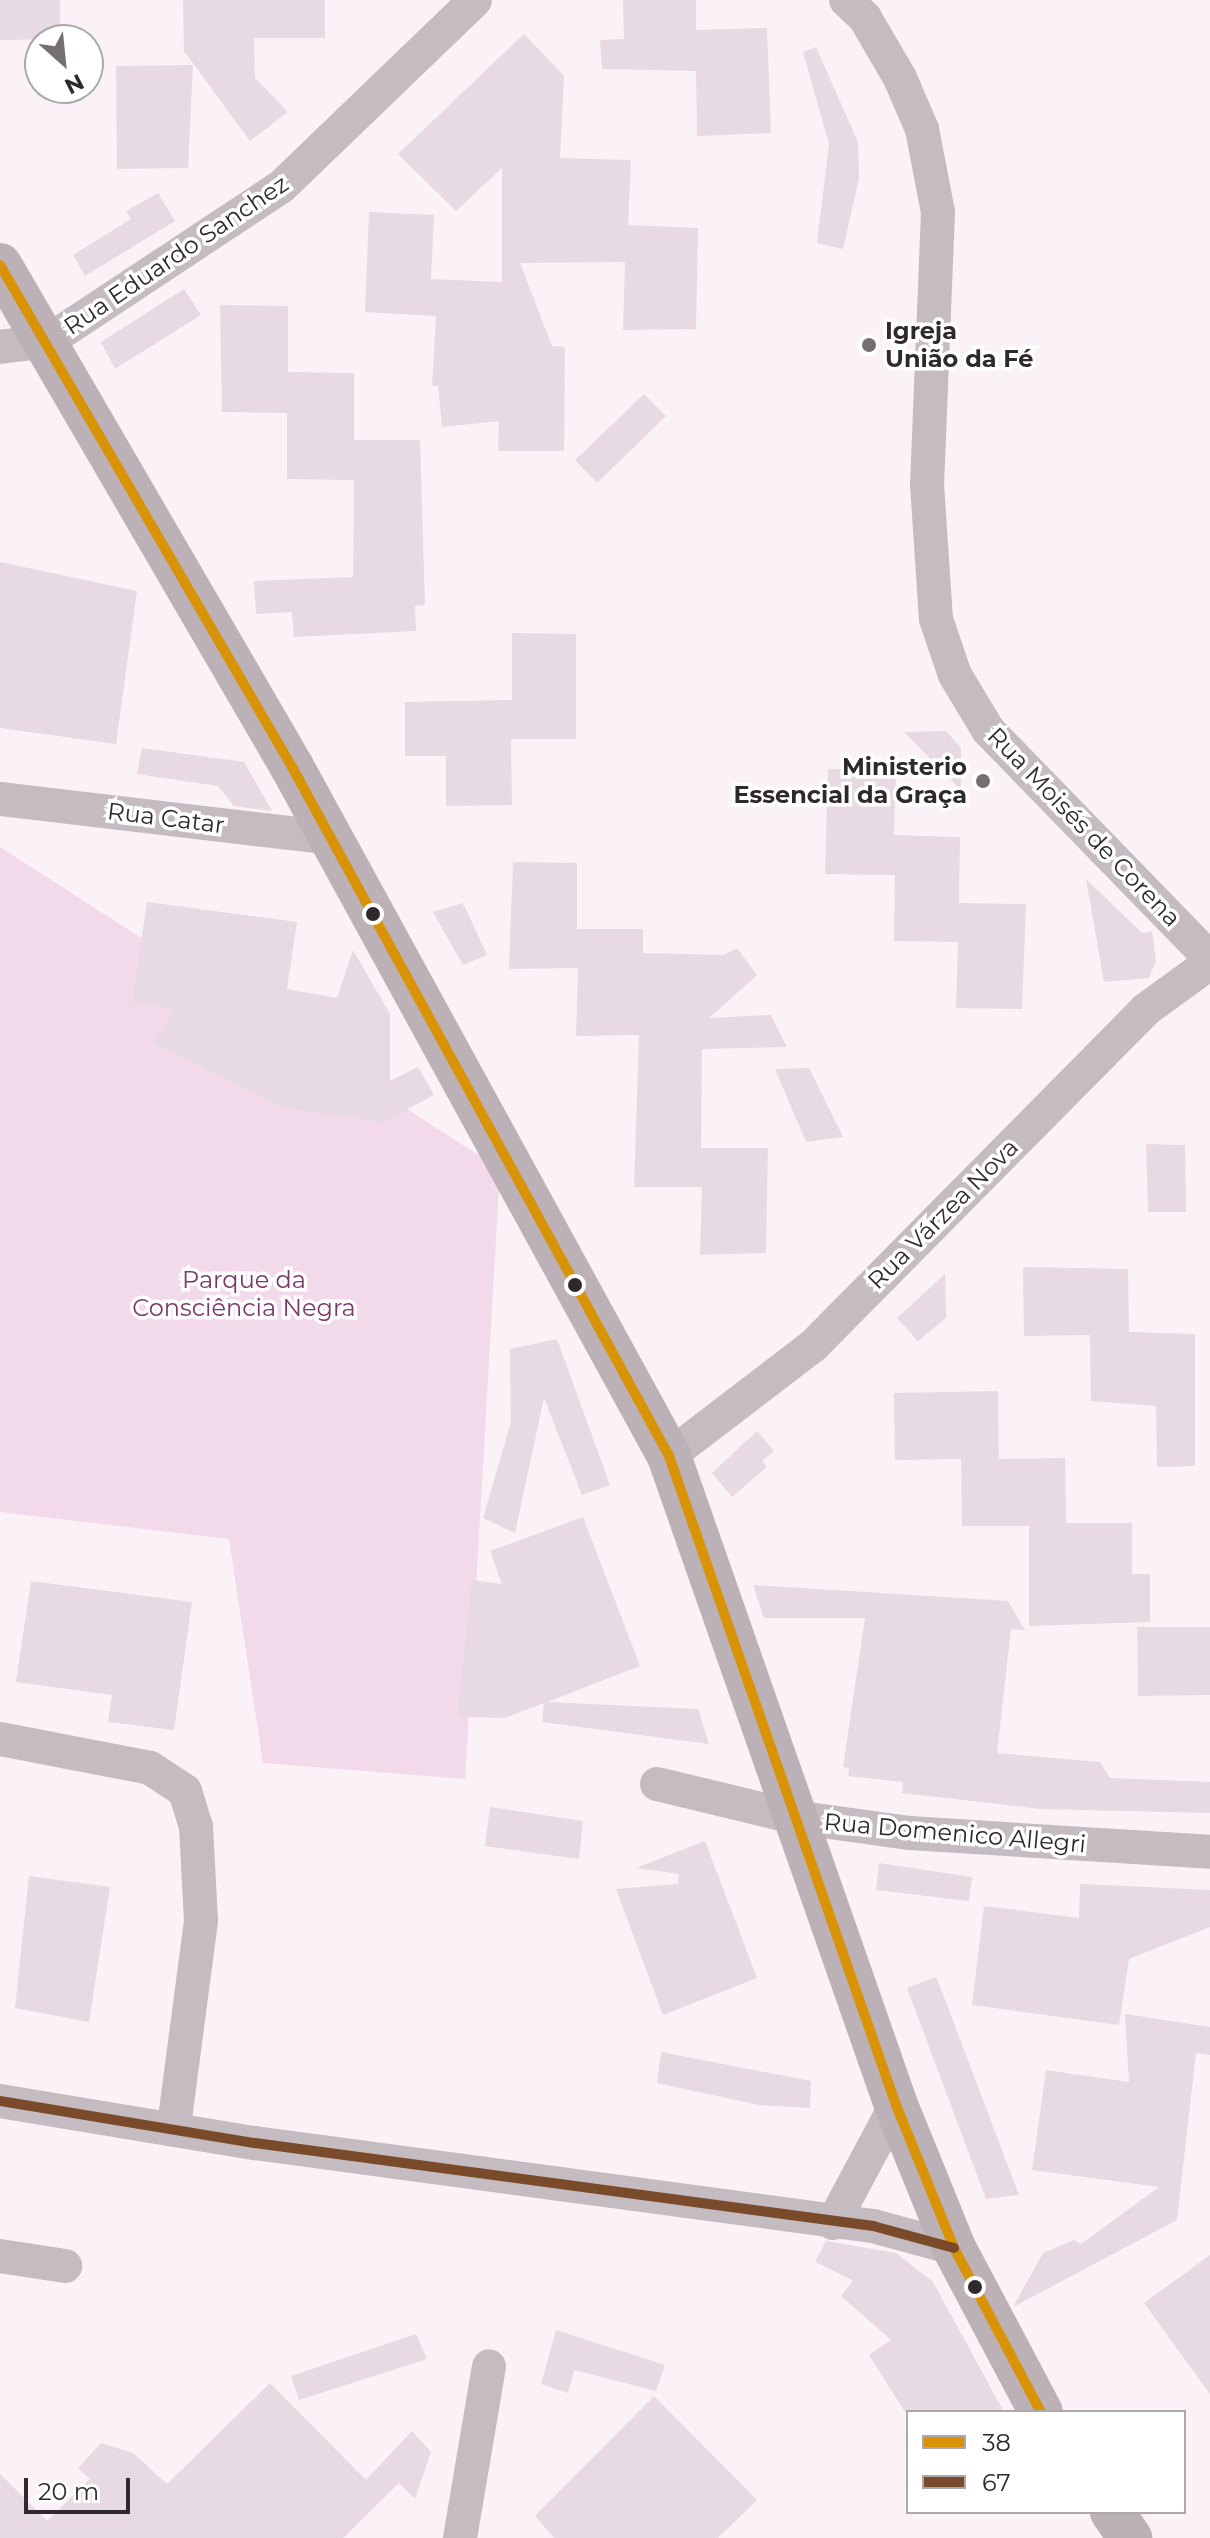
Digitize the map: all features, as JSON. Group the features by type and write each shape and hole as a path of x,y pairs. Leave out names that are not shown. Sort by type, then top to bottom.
{"street":[{"name":"Rua Eduardo Sanchez","path":"48,341 281,187 475,0"},
{"name":"Rua Moisés de Corena","path":"846,0 865,18 900,78 922,129 938,212 927,484 936,619 955,675 988,730 1210,960"},
{"path":"0,265 48,341 332,838 669,1456 896,2105 954,2248 1040,2410"},
{"path":"0,347 48,341"},
{"name":"Rua Catar","path":"0,799 332,838"},
{"name":"Rua Várzea Nova","path":"669,1456 813,1346 1145,1010 1210,960"},
{"path":"0,1739 150,1768 185,1791 196,1826 201,1921 174,2126"},
{"name":"Rua Domenico Allegri","path":"657,1784 794,1817 910,1833 1210,1852"},
{"path":"0,2101 174,2126 255,2143 899,2230 954,2248"},
{"path":"833,2223 896,2105"},
{"path":"0,2256 65,2266"},
{"path":"460,2538 489,2366"},
{"path":"1113,2514 1130,2538"}],"green space":[{"name":"Parque da Consciência Negra","path":"0,847 500,1169 465,1779 263,1763 229,1539 0,1512"}],"building":[{"path":"0,0 60,0 60,24 24,24 24,40 0,40"},
{"path":"183,0 325,0 325,38 254,38 255,78 288,112 250,141 184,51"},
{"path":"623,0 696,0 696,30 767,28 771,133 697,136 696,71 602,69 600,40 624,39"},
{"path":"524,34 564,76 560,158 631,160 628,225 698,228 696,329 623,330 625,262 520,263 552,346 565,347 564,451 498,451 499,421 442,427 438,386 432,386 436,316 365,312 369,212 434,215 431,279 502,282 502,168 456,211 398,154"},
{"path":"816,47 858,142 859,178 843,249 817,243 829,144 803,52"},
{"path":"193,65 188,168 117,169 116,66"},
{"path":"158,193 175,221 85,276 73,255 131,219 126,211"},
{"path":"184,289 201,315 115,369 101,342"},
{"path":"220,305 288,306 288,372 354,373 354,440 420,440 425,605 415,606 416,631 294,637 292,612 256,614 254,581 353,577 354,480 287,479 287,413 222,412"},
{"path":"644,394 666,416 597,483 575,460"},
{"path":"0,562 137,591 116,744 0,728"},
{"path":"512,633 576,634 576,739 511,739 512,805 446,806 446,756 405,756 405,702 512,700"},
{"path":"946,731 961,748 961,790 904,732"},
{"path":"142,748 244,762 272,811 234,806 218,786 137,774"},
{"path":"828,769 896,770 894,835 960,837 959,903 1026,904 1022,1009 956,1008 958,942 894,941 895,875 825,874"},
{"path":"513,862 577,863 577,929 643,929 643,953 723,955 737,948 757,975 709,1018 771,1015 787,1047 702,1049 701,1148 768,1148 766,1253 700,1255 702,1187 634,1187 639,1035 576,1036 578,968 509,969"},
{"path":"1086,879 1142,933 1152,931 1156,961 1149,978 1104,982"},
{"path":"147,902 297,922 287,989 337,998 353,950 390,1014 390,1081 418,1067 434,1095 383,1122 281,1108 154,1043 174,1009 132,1003"},
{"path":"463,903 487,955 463,965 433,912"},
{"path":"809,1068 843,1137 806,1142 775,1069"},
{"path":"1146,1144 1185,1145 1186,1212 1148,1212"},
{"path":"1023,1267 1128,1269 1129,1332 1195,1334 1195,1466 1157,1467 1156,1406 1091,1401 1090,1335 1024,1336"},
{"path":"945,1274 946,1318 918,1341 897,1318"},
{"path":"557,1339 610,1485 582,1495 544,1398 515,1533 483,1518 511,1422 510,1349"},
{"path":"998,1391 999,1459 1065,1458 1066,1523 1132,1523 1132,1574 1150,1574 1150,1622 1029,1626 1029,1526 962,1526 961,1459 895,1460 894,1393"},
{"path":"757,1431 774,1451 762,1461 767,1467 732,1497 712,1473"},
{"path":"583,1517 640,1666 547,1702 698,1709 709,1744 542,1722 544,1703 505,1718 457,1717 472,1580 502,1584 490,1551"},
{"path":"31,1581 192,1602 174,1730 108,1722 112,1695 16,1682"},
{"path":"753,1585 1008,1601 1025,1630 1011,1629 997,1753 1100,1762 1110,1778 1210,1782 1210,1813 1041,1809 902,1793 903,1782 848,1776 849,1768 843,1767 865,1618 764,1618"},
{"path":"1137,1627 1210,1627 1210,1695 1138,1696"},
{"path":"490,1807 583,1821 579,1859 485,1846"},
{"path":"705,1841 757,1978 663,2015 616,1889 678,1884 679,1874 636,1868"},
{"path":"879,1863 972,1877 969,1901 876,1890"},
{"path":"29,1876 110,1887 89,2022 15,2008"},
{"path":"1080,1884 1210,1890 1210,1927 1129,1959 1119,2025 972,2005 984,1906 1079,1918"},
{"path":"936,1977 1019,2195 986,2199 907,1988"},
{"path":"1125,2014 1210,2027 1210,2055 1196,2053 1177,2220 1013,2307 1043,2253 1074,2240 1081,2244 1159,2187 1032,2170 1046,2070 1129,2082"},
{"path":"661,2052 811,2081 810,2108 759,2105 657,2083"},
{"path":"826,2241 896,2253 933,2282 1003,2410 905,2412 869,2355 891,2340 841,2296 853,2281 815,2262"},
{"path":"1210,2255 1210,2394 1144,2303"},
{"path":"556,2330 665,2365 656,2391 574,2370 568,2393 541,2384"},
{"path":"416,2334 427,2359 299,2400 291,2376"},
{"path":"270,2383 366,2480 412,2431 431,2452 415,2499 399,2483 343,2538 0,2538 0,2474 47,2521 90,2479 78,2468 101,2443 133,2453 167,2484"},
{"path":"654,2396 757,2500 718,2538 554,2538 535,2516"}],"transit line":[{"name":"38","path":"0,265 292,767 669,1456 896,2105 954,2248 1040,2410"},
{"name":"67","path":"0,2101 255,2143 873,2226 954,2248"}],"place":[{"name":"Igreja União da Fé","path":"869,345"},
{"name":"Ministerio Essencial da Graça","path":"983,781"}]}
